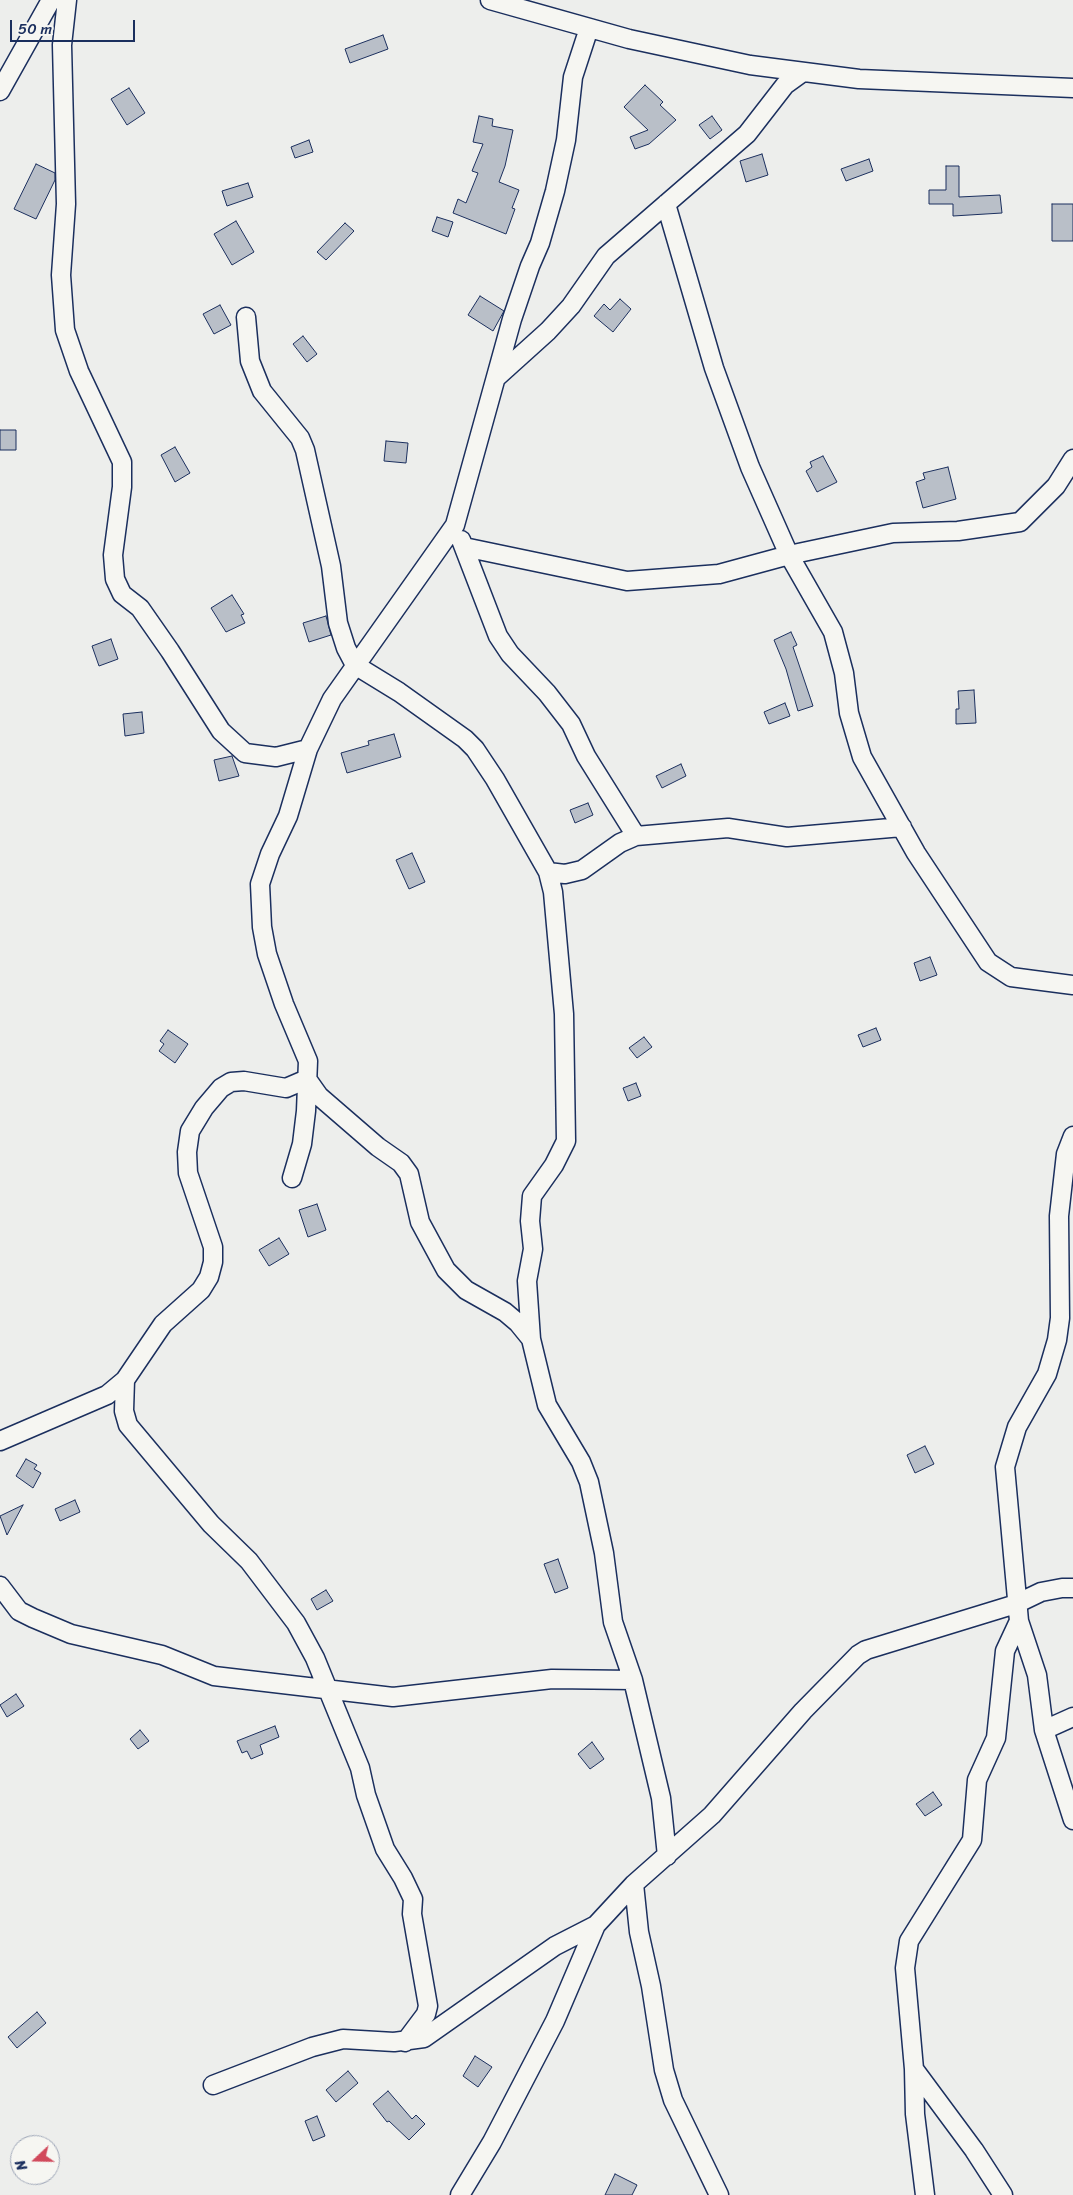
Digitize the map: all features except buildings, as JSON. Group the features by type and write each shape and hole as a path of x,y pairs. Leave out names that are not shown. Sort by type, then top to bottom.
{"street":[{"path":"0,90 51,0"},
{"path":"67,0 62,45 66,204 61,275 65,330 79,371 122,462 122,487 113,555 115,579 122,594 140,608 170,651 221,731 245,753 276,757 308,749"},
{"path":"490,0 629,40 750,65 859,79 1073,88"},
{"path":"292,1178 302,1144 308,1061 284,1004 268,954 262,928 260,884 270,854 288,816 308,749 332,698 455,525 512,319 540,243 555,191 566,140 573,77 589,28"},
{"path":"497,377 548,331 571,306 606,256 747,134 785,85 803,72"},
{"path":"666,204 714,368 750,467 789,555 833,632 844,673 849,713 862,756 916,853 988,962 1011,977 1073,985"},
{"path":"246,317 250,361 262,391 300,438 305,450 331,566 338,623 346,648 355,665 399,692 465,739 495,779 548,872 553,892 564,1014 566,1141 554,1165 532,1196 530,1221 533,1249 527,1281 531,1339 547,1404 581,1462 589,1482 604,1553 612,1616 632,1680 661,1798 667,1856"},
{"path":"464,547 627,581 719,574 789,555 893,532 958,531 1020,522 1056,486 1073,459"},
{"path":"455,525 498,636 510,654 548,693 572,724 586,756 636,836"},
{"path":"548,872 566,874 582,870 620,843 636,836 728,828 787,837 902,827"},
{"path":"307,1079 319,1096 378,1147 401,1163 409,1174 420,1222 446,1270 466,1290 505,1312 518,1323 531,1339"},
{"path":"0,1441 12,1434 89,1404 106,1395 125,1380 163,1324 201,1290 209,1277 213,1262 213,1247 188,1173 190,1131 204,1108 221,1088 231,1082 244,1081 286,1088 307,1079"},
{"path":"1073,1136 1066,1154 1058,1216 1060,1310 1057,1340 1047,1374 1017,1427 1005,1467 1018,1613 1038,1675 1044,1730 1073,1820"},
{"path":"125,1380 124,1411 128,1425 211,1524 249,1561 296,1623 315,1658 360,1768 366,1795 385,1849 404,1878 412,1899 412,1914 428,2006 426,2014 405,2042"},
{"path":"0,1586 19,1611 71,1634 162,1654 214,1676 327,1688 372,1697 393,1697 545,1680 632,1680"},
{"path":"925,2195 915,2114 914,2068 905,1968 909,1941 972,1840 977,1780 996,1738 1005,1651 1018,1613 1041,1592 1073,1588"},
{"path":"460,2195 492,2142 555,2021 596,1925 634,1884 712,1815 803,1711 858,1654 866,1650 1018,1613"},
{"path":"1044,1730 1073,1717"},
{"path":"634,1884 639,1932 651,1986 664,2070 672,2100 719,2195"},
{"path":"214,2085 312,2047 343,2039 405,2042 424,2038 555,1946 596,1925"},
{"path":"914,2068 974,2150 1003,2195"}]}
